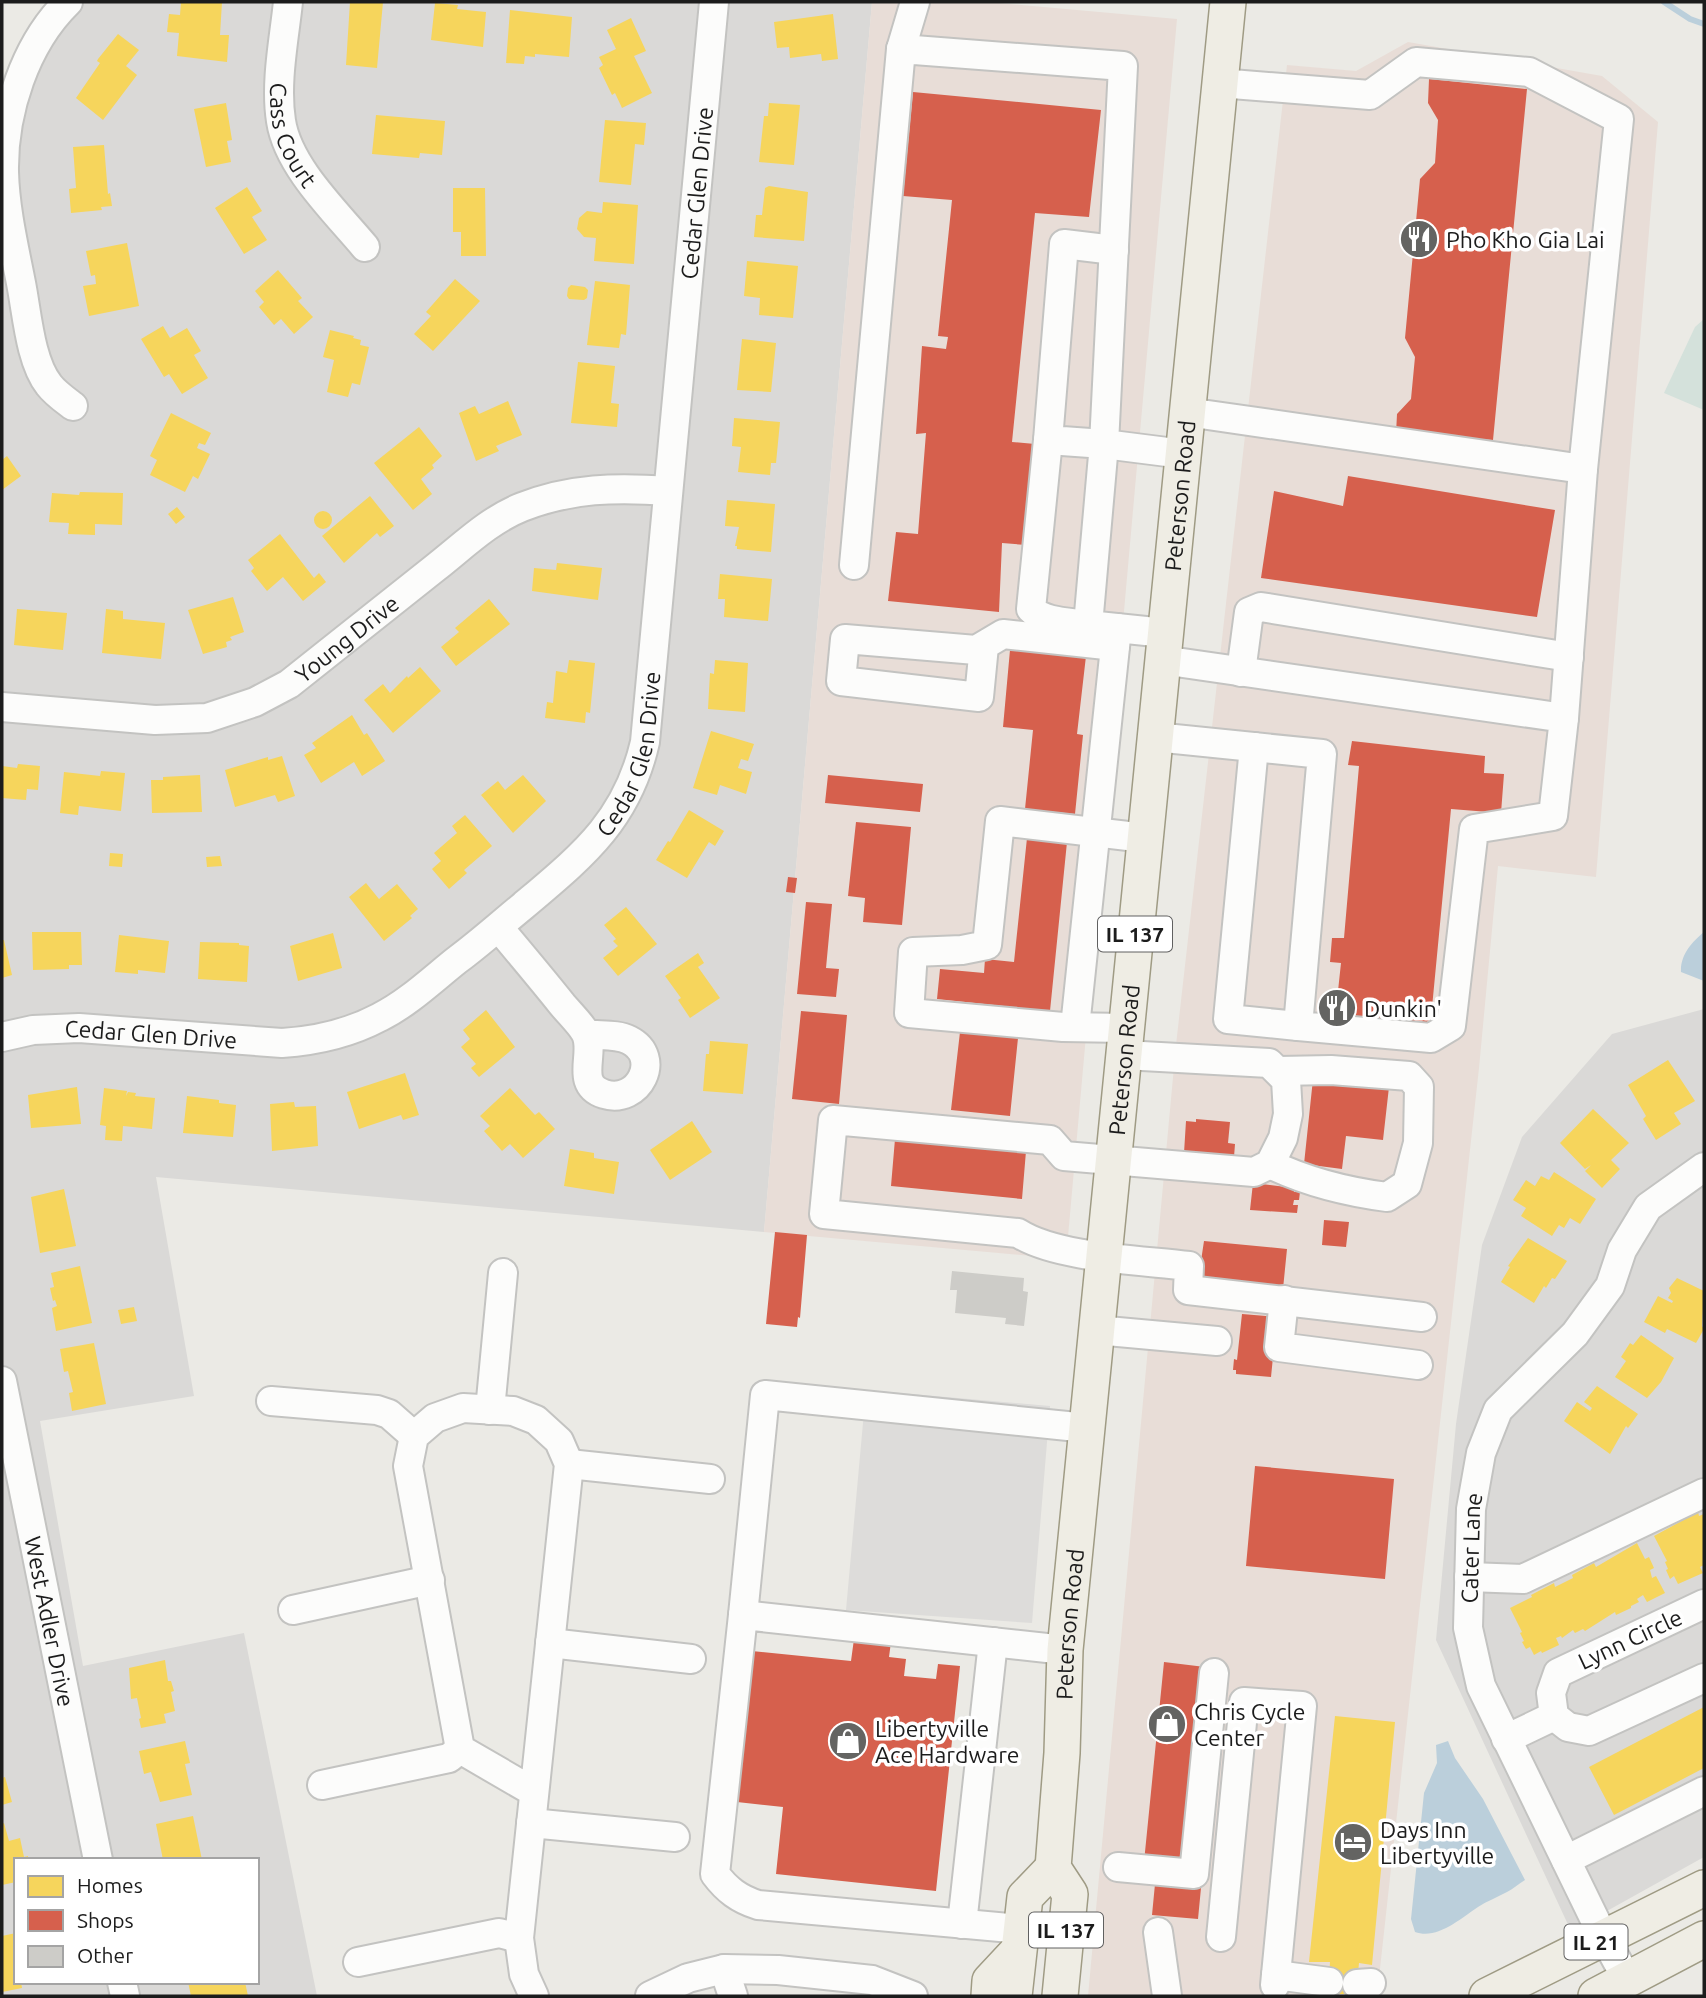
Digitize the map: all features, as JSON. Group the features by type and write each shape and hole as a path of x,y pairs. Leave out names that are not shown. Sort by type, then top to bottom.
{"main road":[{"name":"Peterson Road","path":"1053,1868 1062,1753 1065,1650 1227,2"},
{"name":"IL 137","path":"993,1995 1020,1940 1025,1897 1053,1868 1070,1894 1060,1996"},
{"name":"IL 21","path":"1488,1996 1704,1888"},
{"name":"IL 21","path":"1596,1996 1704,1939"}],"street":[{"path":"68,2 45,30 18,86 6,137 4,174 12,236 36,361 49,385 73,406"},
{"name":"Cass Court","path":"288,2 280,82 281,122 291,150 314,187 365,247"},
{"name":"Cedar Glen Drive","path":"2,1037 33,1030 79,1028 268,1043 315,1039 357,1028 381,1017 499,928 577,862 620,807 637,772 645,742 714,2"},
{"path":"854,565 901,49 915,2"},
{"path":"901,49 1124,66 1104,444 1088,625"},
{"path":"1219,83 1370,95 1416,62 1529,72 1619,119 1583,469 1564,718 1553,816 1474,829 1451,1026 1431,1038 1228,1019 1254,747"},
{"path":"1114,250 1064,244 1031,609 1037,615 1049,619 1088,625 1116,637"},
{"path":"1187,412 1583,469"},
{"path":"1048,440 1183,454"},
{"name":"Young Drive","path":"2,707 155,720 207,718 255,702 289,684 484,529 515,510 570,492 599,488 668,491"},
{"path":"1241,672 1249,612 1261,607 1569,657"},
{"path":"984,646 979,697 841,681 845,639 976,650 1003,634 1116,637 1164,647 1241,672 1564,718"},
{"path":"1075,1027 1116,637"},
{"path":"1155,737 1322,754 1298,1026"},
{"path":"1145,838 1000,821 987,945 962,950 913,952 909,1013 1075,1027 1125,1041 1269,1063 1286,1080 1288,1114 1283,1138 1270,1164 1254,1172 1113,1161 1064,1156 1050,1140 833,1120 824,1214 1018,1233 1031,1242 1053,1249 1189,1266 1188,1290 1422,1317"},
{"path":"499,928 586,1034"},
{"path":"1270,1164 1291,1174 1359,1194 1387,1197 1407,1184 1418,1143 1419,1087 1409,1076 1331,1070 1279,1071"},
{"name":"Cater Lane","path":"1627,1979 1481,1686 1468,1628 1471,1508 1480,1453 1498,1410 1575,1334 1610,1286 1622,1250 1648,1208 1704,1167"},
{"path":"490,1410 503,1273"},
{"path":"1284,1300 1279,1347 1418,1365"},
{"path":"1096,1330 1217,1341"},
{"name":"West Adler Drive","path":"2,1381 98,1858"},
{"path":"1020,1940 962,1924 758,1905 742,1900 726,1888 715,1874 765,1395 1087,1428"},
{"path":"271,1401 377,1410 389,1414 414,1436"},
{"path":"534,1792 460,1749 408,1466 414,1436 435,1418 463,1408 513,1411 536,1420 559,1441 569,1464 519,1938 524,1974 534,1996"},
{"path":"569,1464 710,1479"},
{"path":"1469,1577 1523,1579 1704,1493"},
{"path":"293,1609 430,1580"},
{"name":"Lynn Circle","path":"1554,1716 1551,1693 1558,1672 1704,1604"},
{"path":"743,1615 1065,1650"},
{"path":"962,1924 993,1642"},
{"path":"550,1643 691,1659"},
{"path":"1118,1867 1194,1874 1214,1673"},
{"path":"1506,1739 1554,1716 1568,1727 1589,1731 1704,1678"},
{"path":"1221,1937 1244,1702 1302,1706 1275,1980 1329,1982"},
{"path":"322,1785 449,1758 460,1749"},
{"path":"1566,1860 1704,1791"},
{"path":"531,1823 675,1837"},
{"path":"1158,1932 1167,1996"},
{"path":"358,1962 499,1933 519,1938"},
{"path":"724,1969 733,1996"},
{"path":"650,1996 688,1978 724,1969 778,1970 872,1980 913,1996"}],"shaded area":[{"path":"54,2 872,2 764,1232 156,1177 194,1396 40,1421 83,1666 244,1633 317,1996 2,1996 2,94"},
{"path":"872,2 987,2 1177,19 1066,1259 764,1232"},
{"path":"1408,42 1602,76 1658,122 1596,877 1498,866 1479,1068 1377,1996 1088,1996 1176,1045 1287,65 1356,71"},
{"path":"1704,319 1704,410 1664,393 1695,327"},
{"path":"1704,1009 1704,1857 1571,1931 1436,1640 1456,1424 1482,1245 1522,1137 1612,1034"},
{"path":"866,1390 1050,1406 1032,1623 846,1610"}],"water":[{"path":"1704,932 1704,981 1681,972 1681,966 1688,949"},
{"path":"1448,1741 1455,1758 1483,1799 1525,1880 1448,1927 1423,1934 1415,1932 1411,1919 1424,1793 1437,1763 1436,1745"}],"building: Homes":[{"path":"181,2 222,2 220,35 229,35 227,62 177,56 179,33 167,32 169,14 180,15"},
{"path":"350,2 383,2 377,68 346,65"},
{"path":"435,3 486,12 483,47 431,40"},
{"path":"510,10 572,17 569,57 535,54 535,57 525,56 524,64 506,63"},
{"path":"833,14 838,59 822,61 821,54 790,58 789,47 777,48 774,22"},
{"path":"631,18 646,51 634,56 652,93 622,108 615,93 612,95 599,68 603,65 599,57 616,49 607,30"},
{"path":"118,34 139,50 126,66 137,75 103,120 76,98 100,63 98,59"},
{"path":"226,103 232,140 227,141 231,162 206,167 194,109"},
{"path":"769,103 800,105 794,165 759,162 764,116 768,116"},
{"path":"376,115 445,121 442,155 420,153 419,158 372,154"},
{"path":"605,120 646,123 644,145 635,144 631,185 599,182"},
{"path":"104,145 108,194 110,193 112,206 101,207 102,210 71,213 69,189 76,188 73,147"},
{"path":"769,186 808,192 804,241 754,237 756,215 762,215 765,188"},
{"path":"247,187 262,211 252,217 267,240 244,254 215,208"},
{"path":"453,188 485,188 486,256 461,256 461,232 453,232"},
{"path":"603,202 638,205 634,264 594,261 596,238 584,237 577,229 579,218 587,211 602,213"},
{"path":"127,243 139,306 89,316 83,286 96,284 95,275 91,276 86,251"},
{"path":"747,261 798,266 793,318 759,315 760,298 744,296"},
{"path":"278,270 302,298 298,301 313,317 294,334 281,319 274,325 259,307 264,302 255,291"},
{"path":"455,279 480,301 433,351 414,334 431,316 426,312"},
{"path":"595,281 630,285 626,335 621,334 619,348 587,345"},
{"path":"571,285 585,287 588,290 587,298 569,299 568,288"},
{"path":"163,326 170,338 187,328 201,351 194,355 208,378 182,394 169,374 164,377 141,339"},
{"path":"330,330 354,336 353,338 361,340 360,345 369,347 360,385 352,383 348,397 327,392 334,360 323,357"},
{"path":"742,339 776,343 771,392 737,390"},
{"path":"578,362 615,366 611,403 619,404 617,427 571,423"},
{"path":"508,401 522,435 496,446 499,451 476,461 459,413 475,406 479,414"},
{"path":"171,413 211,433 205,445 199,443 197,448 210,454 198,479 193,476 185,492 150,475 157,460 150,456"},
{"path":"734,418 780,422 776,463 771,463 770,475 738,472 741,447 732,446"},
{"path":"419,427 442,456 432,465 434,468 421,479 432,494 413,510 374,463"},
{"path":"7,456 21,476 2,490 2,460"},
{"path":"80,492 123,493 122,525 95,524 95,535 68,534 69,523 49,522 52,493 79,495"},
{"path":"370,496 394,526 380,537 377,533 344,563 322,536"},
{"path":"727,500 775,504 771,552 737,549 735,546 739,527 725,526"},
{"path":"177,507 185,517 176,524 168,514"},
{"path":"323,511 329,514 332,520 329,526 323,529 317,526 314,520 317,514"},
{"path":"280,534 314,578 319,573 326,582 303,601 283,577 267,591 251,571 254,568 248,560"},
{"path":"557,563 602,568 598,600 532,591 534,568 556,570"},
{"path":"720,574 772,579 768,621 724,617 725,599 718,599"},
{"path":"233,597 244,632 230,637 232,640 226,642 227,647 203,654 188,610"},
{"path":"489,599 510,624 456,666 441,647 459,632 455,628"},
{"path":"17,609 67,613 63,650 14,645"},
{"path":"106,609 123,611 123,619 165,623 161,659 102,653"},
{"path":"569,660 595,663 590,713 586,712 585,723 545,718 547,702 553,703 556,671 567,673"},
{"path":"715,660 748,663 745,712 708,709 710,673 714,674"},
{"path":"420,667 441,691 393,733 364,700 383,684 390,693"},
{"path":"352,715 385,761 362,776 354,762 321,783 304,755 316,748 312,743"},
{"path":"711,731 754,744 748,761 741,759 738,768 752,772 746,794 720,785 717,795 693,788"},
{"path":"282,756 295,796 278,802 275,795 235,807 225,770 268,757 268,760"},
{"path":"18,764 40,766 38,790 27,789 26,800 2,798 2,766 17,768"},
{"path":"101,771 125,773 121,811 79,806 78,815 60,813 64,772 100,776"},
{"path":"200,775 202,812 152,813 151,780"},
{"path":"523,775 546,801 513,833 481,795 498,781 505,790"},
{"path":"689,810 724,831 715,846 709,842 687,878 656,860"},
{"path":"465,815 492,846 464,870 467,873 449,889 432,869 441,861 434,853 457,833 452,826"},
{"path":"110,853 123,854 122,867 109,866"},
{"path":"220,856 222,866 207,867 206,857"},
{"path":"366,883 379,899 397,884 418,909 410,916 412,918 384,941 349,897"},
{"path":"626,907 657,944 618,976 603,958 618,946 613,941 616,939 604,925"},
{"path":"32,932 81,932 82,965 69,965 69,969 33,970"},
{"path":"333,933 342,968 298,981 290,946"},
{"path":"119,935 169,941 165,973 138,970 138,974 115,972"},
{"path":"2,940 12,975 2,978"},
{"path":"200,942 239,943 249,946 247,982 198,979"},
{"path":"698,953 704,963 698,967 720,998 690,1018 678,1000 681,998 665,976"},
{"path":"486,1010 515,1047 479,1077 471,1068 476,1064 461,1047 470,1039 463,1030"},
{"path":"710,1041 748,1044 743,1094 703,1091 706,1054 709,1054"},
{"path":"1668,1060 1695,1101 1674,1113 1681,1124 1656,1140 1628,1085"},
{"path":"405,1073 419,1115 403,1120 401,1115 359,1129 347,1092"},
{"path":"77,1087 81,1124 31,1128 28,1095"},
{"path":"104,1088 127,1091 126,1096 128,1092 136,1093 135,1096 155,1098 152,1129 123,1126 122,1141 105,1140 106,1126 100,1125"},
{"path":"510,1088 535,1115 539,1112 555,1129 523,1158 510,1144 502,1151 484,1131 490,1126 480,1116"},
{"path":"187,1096 236,1105 233,1137 183,1133"},
{"path":"294,1102 295,1107 316,1106 318,1146 272,1151 270,1104"},
{"path":"1593,1109 1629,1143 1611,1160 1620,1169 1602,1188 1585,1171 1591,1165 1585,1169 1560,1143"},
{"path":"692,1121 712,1152 670,1180 650,1150"},
{"path":"570,1149 594,1153 594,1158 619,1162 614,1194 564,1186"},
{"path":"1554,1172 1596,1199 1580,1224 1570,1218 1564,1228 1559,1225 1552,1236 1521,1216 1526,1208 1513,1200 1526,1180 1535,1186 1541,1176 1549,1180"},
{"path":"64,1189 76,1246 40,1253 31,1197"},
{"path":"1528,1238 1567,1261 1555,1279 1552,1278 1546,1288 1544,1286 1534,1303 1501,1282 1510,1267 1508,1266"},
{"path":"80,1266 92,1323 56,1331 52,1308 57,1306 50,1288 54,1287 51,1273"},
{"path":"1677,1278 1704,1291 1704,1329 1696,1343 1667,1329 1665,1333 1644,1322 1658,1296 1672,1303 1668,1298 1671,1293 1669,1288"},
{"path":"134,1307 137,1321 121,1324 118,1310"},
{"path":"1641,1335 1674,1358 1661,1382 1647,1398 1615,1377 1626,1361 1621,1357 1630,1343 1633,1345"},
{"path":"94,1343 106,1404 72,1411 69,1393 73,1392 68,1371 64,1372 60,1349"},
{"path":"1597,1386 1638,1414 1628,1428 1626,1426 1610,1454 1564,1421 1577,1402 1590,1411 1592,1408 1584,1402"},
{"path":"1698,1512 1699,1516 1704,1514 1704,1565 1700,1567 1703,1573 1678,1584 1674,1576 1670,1579 1666,1570 1667,1561 1654,1536"},
{"path":"1637,1543 1645,1559 1649,1557 1654,1568 1650,1570 1652,1578 1656,1576 1665,1593 1647,1602 1643,1595 1631,1608 1616,1615 1615,1612 1585,1631 1583,1629 1575,1633 1573,1630 1562,1638 1556,1638 1559,1645 1542,1653 1541,1651 1534,1655 1530,1647 1526,1649 1522,1642 1522,1632 1510,1608 1554,1583 1555,1587 1573,1578 1572,1575 1594,1563 1596,1567"},
{"path":"165,1660 168,1681 171,1681 174,1691 171,1692 175,1711 164,1714 166,1723 141,1728 137,1698 131,1699 129,1668"},
{"path":"1704,1707 1704,1768 1614,1815 1589,1767"},
{"name":"Days Inn Libertyville","path":"1335,1716 1395,1722 1372,1965 1359,1963 1356,1994 1328,1994 1330,1962 1309,1962"},
{"path":"185,1741 190,1763 185,1764 192,1795 160,1802 151,1772 144,1774 139,1751"},
{"path":"5,1777 12,1802 2,1805 2,1778"},
{"path":"193,1816 202,1858 163,1858 156,1824"},
{"path":"4,1823 9,1841 20,1838 24,1857 28,1858 14,1858 14,1882 2,1885"},
{"path":"14,1933 14,1984 21,1984 22,1988 2,1992 2,1936"},
{"path":"188,1984 245,1984 248,1996 191,1996"}],"building: Shops":[{"path":"1429,79 1527,89 1493,440 1396,434 1397,414 1411,399 1415,357 1405,338 1420,179 1435,163 1438,120 1428,103"},
{"path":"913,92 1101,110 1089,217 1035,213 1012,442 1035,444 1026,545 1002,543 999,612 888,601 896,532 918,534 926,433 916,434 922,346 946,349 948,337 938,336 952,200 903,196"},
{"path":"1348,476 1555,510 1537,617 1261,578 1274,491 1343,506"},
{"path":"1010,650 1086,656 1077,734 1083,735 1075,814 1025,809 1033,730 1003,727"},
{"path":"1352,741 1485,756 1484,773 1504,774 1501,813 1451,809 1431,1018 1421,1028 1335,1019 1341,963 1330,962 1332,938 1344,938 1359,766 1348,765"},
{"path":"828,775 923,784 920,812 825,803"},
{"path":"856,822 911,827 902,925 863,922 865,898 848,896"},
{"path":"1027,838 1067,842 1050,1011 937,999 940,969 984,973 985,959 1014,962"},
{"path":"788,877 797,878 795,893 786,892"},
{"path":"806,902 832,904 826,968 839,969 836,997 797,994"},
{"path":"801,1011 847,1015 839,1104 792,1099"},
{"path":"960,1032 1018,1038 1010,1116 951,1110"},
{"path":"1313,1079 1389,1087 1383,1140 1346,1136 1342,1169 1304,1164"},
{"path":"1196,1119 1230,1122 1228,1143 1235,1144 1234,1157 1184,1153 1186,1121 1196,1122"},
{"path":"895,1139 1026,1151 1022,1199 891,1186"},
{"path":"1253,1183 1294,1188 1294,1192 1300,1192 1299,1200 1294,1200 1293,1205 1298,1205 1297,1213 1250,1210"},
{"path":"1324,1220 1349,1222 1346,1247 1322,1245"},
{"path":"775,1232 807,1235 797,1327 766,1324"},
{"path":"1204,1241 1287,1249 1283,1289 1198,1281"},
{"path":"1242,1314 1277,1317 1271,1377 1236,1374 1236,1370 1233,1370 1234,1359 1237,1360"},
{"path":"1255,1466 1394,1479 1385,1579 1246,1566"},
{"name":"Libertyville Ace Hardware","path":"854,1639 891,1642 889,1657 906,1659 904,1676 936,1679 938,1664 960,1666 936,1891 776,1874 783,1807 737,1802 752,1651 851,1661"},
{"path":"1164,1662 1205,1667 1186,1866 1144,1862"},
{"path":"1155,1884 1201,1888 1198,1919 1152,1915"}],"building: Other":[{"path":"952,1271 1024,1278 1023,1291 1028,1292 1024,1326 1005,1324 1006,1318 955,1313 957,1290 950,1290"}],"waterway":[{"path":"1664,2 1690,19 1704,24"}],"place":[{"name":"Pho Kho Gia Lai","path":"1419,239"},
{"name":"Dunkin'","path":"1337,1008"},
{"name":"Chris Cycle Center","path":"1167,1724"},
{"name":"Libertyville Ace Hardware","path":"848,1741"},
{"name":"Days Inn Libertyville","path":"1353,1842"}]}
